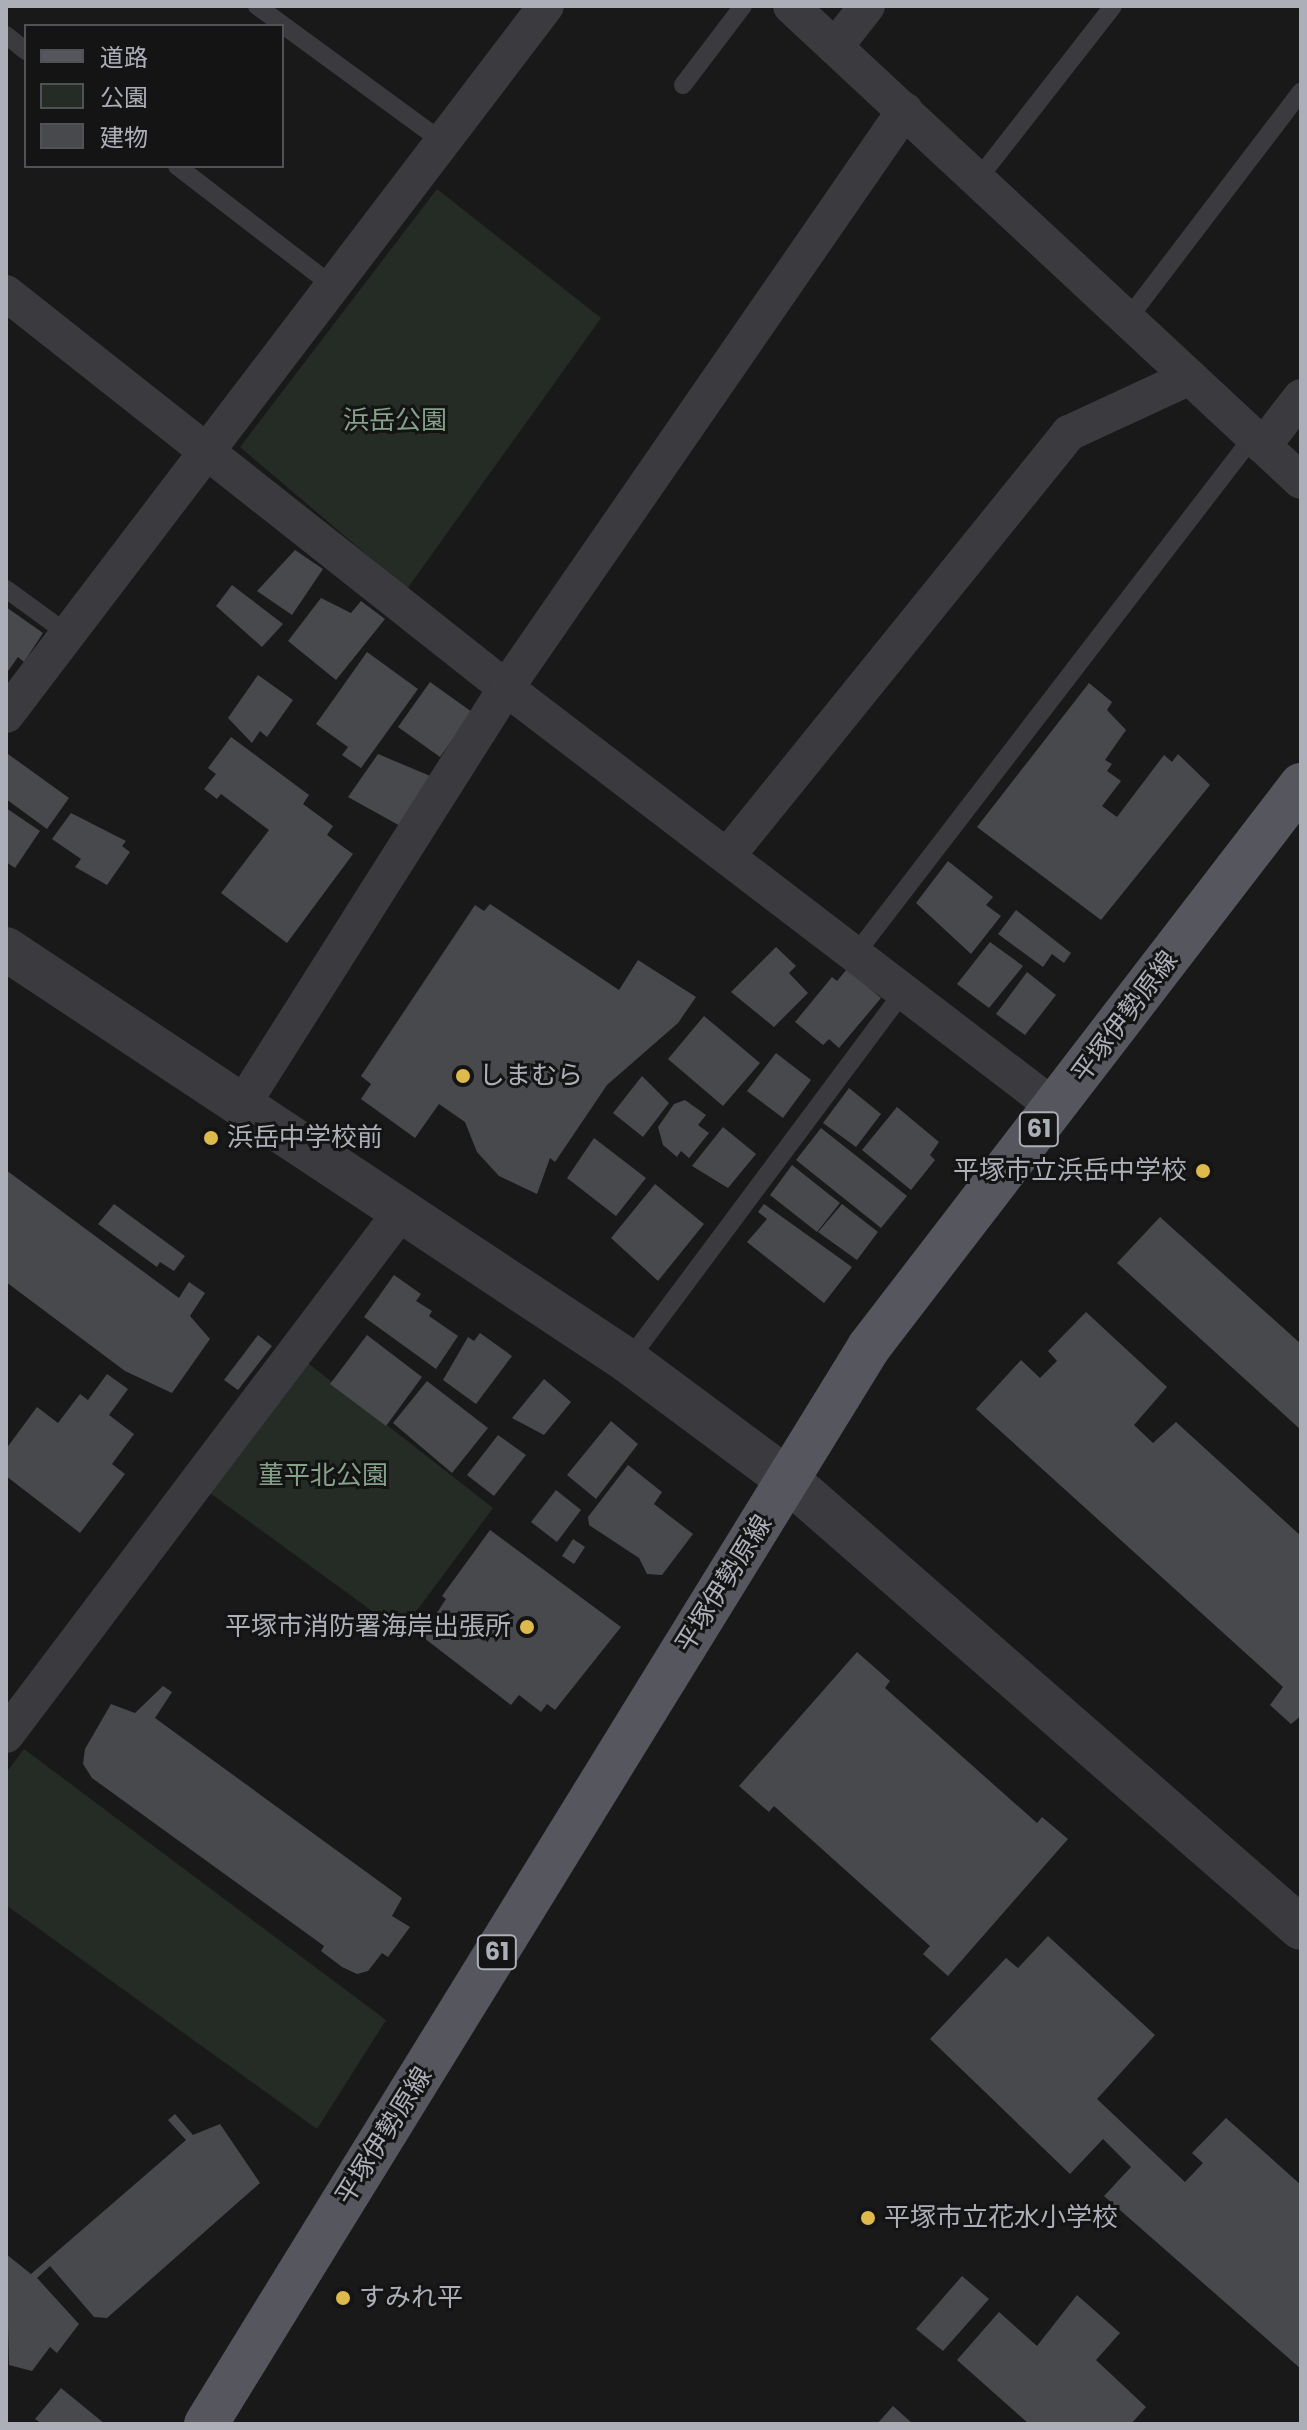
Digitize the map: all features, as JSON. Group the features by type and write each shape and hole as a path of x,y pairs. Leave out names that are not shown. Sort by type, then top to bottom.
{"main road":[{"name":"平塚伊勢原線","path":"206,2424 869,1347 1056,1108 1301,785"}],"street":[{"path":"6,715 546,6"},
{"path":"791,6 1301,481"},
{"path":"835,47 867,6"},
{"path":"241,1107 506,688 905,110"},
{"path":"6,293 506,688 857,952 1056,1108"},
{"path":"728,855 1069,433 1190,377"},
{"path":"1258,442 1301,397"},
{"path":"6,949 628,1361 788,1480 1301,1928"},
{"path":"6,1735 401,1212"}],"lane":[{"path":"257,6 282,24"},
{"path":"683,85 743,6"},
{"path":"978,179 1113,6"},
{"path":"284,26 443,142"},
{"path":"6,35 24,49"},
{"path":"1127,320 1301,92"},
{"path":"180,168 333,286"},
{"path":"857,952 1258,442"},
{"path":"6,589 68,634"},
{"path":"628,1361 905,990"}],"green space":[{"name":"浜岳公園","path":"437,189 601,318 407,589 240,447"},
{"name":"菫平北公園","path":"304,1360 493,1508 401,1632 210,1493"},
{"path":"24,1749 386,2020 317,2129 6,1905 6,1773"}],"building":[{"path":"295,550 323,569 292,615 257,591"},
{"path":"232,585 283,624 262,647 216,606"},
{"path":"321,598 351,613 361,601 385,619 336,680 288,641"},
{"path":"6,607 43,633 24,662 18,657 6,674"},
{"path":"367,652 418,689 361,768 342,755 348,747 316,724"},
{"path":"258,675 293,700 267,737 260,731 252,743 228,718"},
{"path":"430,682 472,712 440,757 398,727"},
{"path":"1089,683 1112,702 1107,710 1126,730 1105,760 1112,764 1107,771 1121,781 1102,806 1117,817 1164,755 1172,762 1178,754 1210,785 1101,920 977,827"},
{"path":"231,737 309,795 303,804 333,826 327,835 353,854 287,943 221,893 269,830 221,794 217,799 204,789 216,774 208,768"},
{"path":"8,754 69,798 47,829 6,799"},
{"path":"378,754 435,778 402,827 348,797"},
{"path":"6,808 40,831 15,868 6,862"},
{"path":"71,813 126,841 122,846 130,852 107,885 75,867 81,859 52,839"},
{"path":"948,861 993,897 986,905 1001,916 971,954 916,903"},
{"path":"490,904 619,990 638,960 696,997 678,1023 607,1085 555,1162 550,1158 537,1194 499,1176 477,1152 465,1122 439,1104 415,1138 361,1099 371,1084 361,1076 475,905 484,911"},
{"path":"1016,910 1071,953 1064,963 1052,954 1043,967 998,934"},
{"path":"990,942 1023,966 989,1008 957,984"},
{"path":"776,947 796,966 789,973 808,993 774,1027 731,992"},
{"path":"847,969 881,998 839,1048 829,1039 823,1045 795,1022 832,977 837,981"},
{"path":"1027,972 1056,995 1025,1035 996,1014"},
{"path":"704,1016 760,1063 723,1106 668,1059"},
{"path":"776,1053 811,1080 783,1118 747,1091"},
{"path":"642,1076 669,1103 643,1137 613,1113"},
{"path":"849,1088 881,1114 856,1147 823,1123"},
{"path":"685,1100 706,1115 698,1125 709,1133 689,1158 681,1151 677,1157 663,1145 658,1127 674,1104"},
{"path":"897,1107 939,1142 930,1155 935,1160 911,1190 862,1150"},
{"path":"723,1127 756,1154 728,1188 692,1166"},
{"path":"821,1128 907,1196 881,1228 796,1160"},
{"path":"594,1138 646,1178 616,1216 567,1178"},
{"path":"792,1165 840,1203 817,1232 770,1195"},
{"path":"6,1170 179,1298 189,1282 205,1293 190,1316 210,1339 172,1393 125,1371 6,1282"},
{"path":"655,1184 704,1224 658,1281 611,1238"},
{"path":"114,1204 185,1256 174,1271 160,1262 157,1267 98,1224"},
{"path":"764,1204 852,1267 824,1303 747,1242 767,1219 758,1212"},
{"path":"842,1204 878,1232 857,1260 818,1232"},
{"path":"1160,1217 1301,1344 1301,1430 1117,1263"},
{"path":"394,1275 421,1294 416,1301 432,1311 429,1316 458,1336 436,1369 364,1317"},
{"path":"1086,1312 1167,1387 1134,1425 1153,1443 1176,1422 1301,1536 1301,1716 1291,1724 1270,1705 1283,1687 976,1409 1021,1360 1040,1378 1057,1361 1048,1351"},
{"path":"480,1333 512,1356 476,1404 443,1380 468,1337 474,1341"},
{"path":"258,1335 272,1346 238,1390 224,1380"},
{"path":"367,1335 422,1377 386,1426 330,1384"},
{"path":"107,1374 128,1389 109,1415 134,1434 112,1464 125,1474 80,1533 6,1476 6,1449 37,1407 58,1423 80,1394 88,1400"},
{"path":"544,1379 571,1402 544,1435 512,1418"},
{"path":"427,1381 488,1428 452,1473 393,1423"},
{"path":"611,1421 638,1444 596,1499 567,1475"},
{"path":"498,1435 526,1455 494,1496 467,1475"},
{"path":"628,1465 662,1492 654,1504 693,1534 662,1575 647,1574 639,1558 589,1525 588,1517"},
{"path":"556,1490 581,1510 557,1542 531,1522"},
{"path":"490,1530 621,1627 555,1710 547,1704 541,1712 519,1695 511,1705 415,1631 418,1626 425,1631 446,1599 442,1596"},
{"path":"573,1539 585,1547 574,1564 562,1556"},
{"path":"857,1652 890,1681 885,1688 1037,1823 1042,1817 1068,1839 948,1976 923,1954 930,1946 774,1806 769,1812 739,1786"},
{"path":"163,1686 172,1692 155,1718 402,1898 392,1916 410,1927 388,1957 382,1953 368,1971 357,1974 342,1967 321,1951 324,1946 92,1778 83,1764 85,1749 111,1704 135,1713"},
{"path":"1048,1936 1155,2035 1097,2099 1185,2182 1203,2163 1192,2153 1226,2118 1301,2185 1301,2369 1104,2196 1131,2167 1103,2139 1070,2174 930,2039 1006,1958 1018,1968"},
{"path":"175,2114 193,2135 220,2124 260,2183 107,2318 94,2317 50,2266 37,2278 79,2324 57,2353 50,2347 32,2371 9,2365 6,2254 31,2274 186,2140 168,2120"},
{"path":"962,2276 989,2299 943,2351 916,2329"},
{"path":"1077,2295 1120,2333 1096,2360 1146,2407 1131,2424 1029,2424 957,2360 999,2312 1037,2346"},
{"path":"61,2388 105,2424 42,2424 35,2419"},
{"path":"893,2406 913,2424 877,2424"}],"place":[{"name":"しまむら","path":"463,1076"},
{"name":"浜岳中学校前","path":"211,1138"},
{"name":"平塚市立浜岳中学校","path":"1203,1171"},
{"name":"平塚市消防署海岸出張所","path":"527,1627"},
{"name":"平塚市立花水小学校","path":"868,2218"},
{"name":"すみれ平","path":"343,2298"}]}
